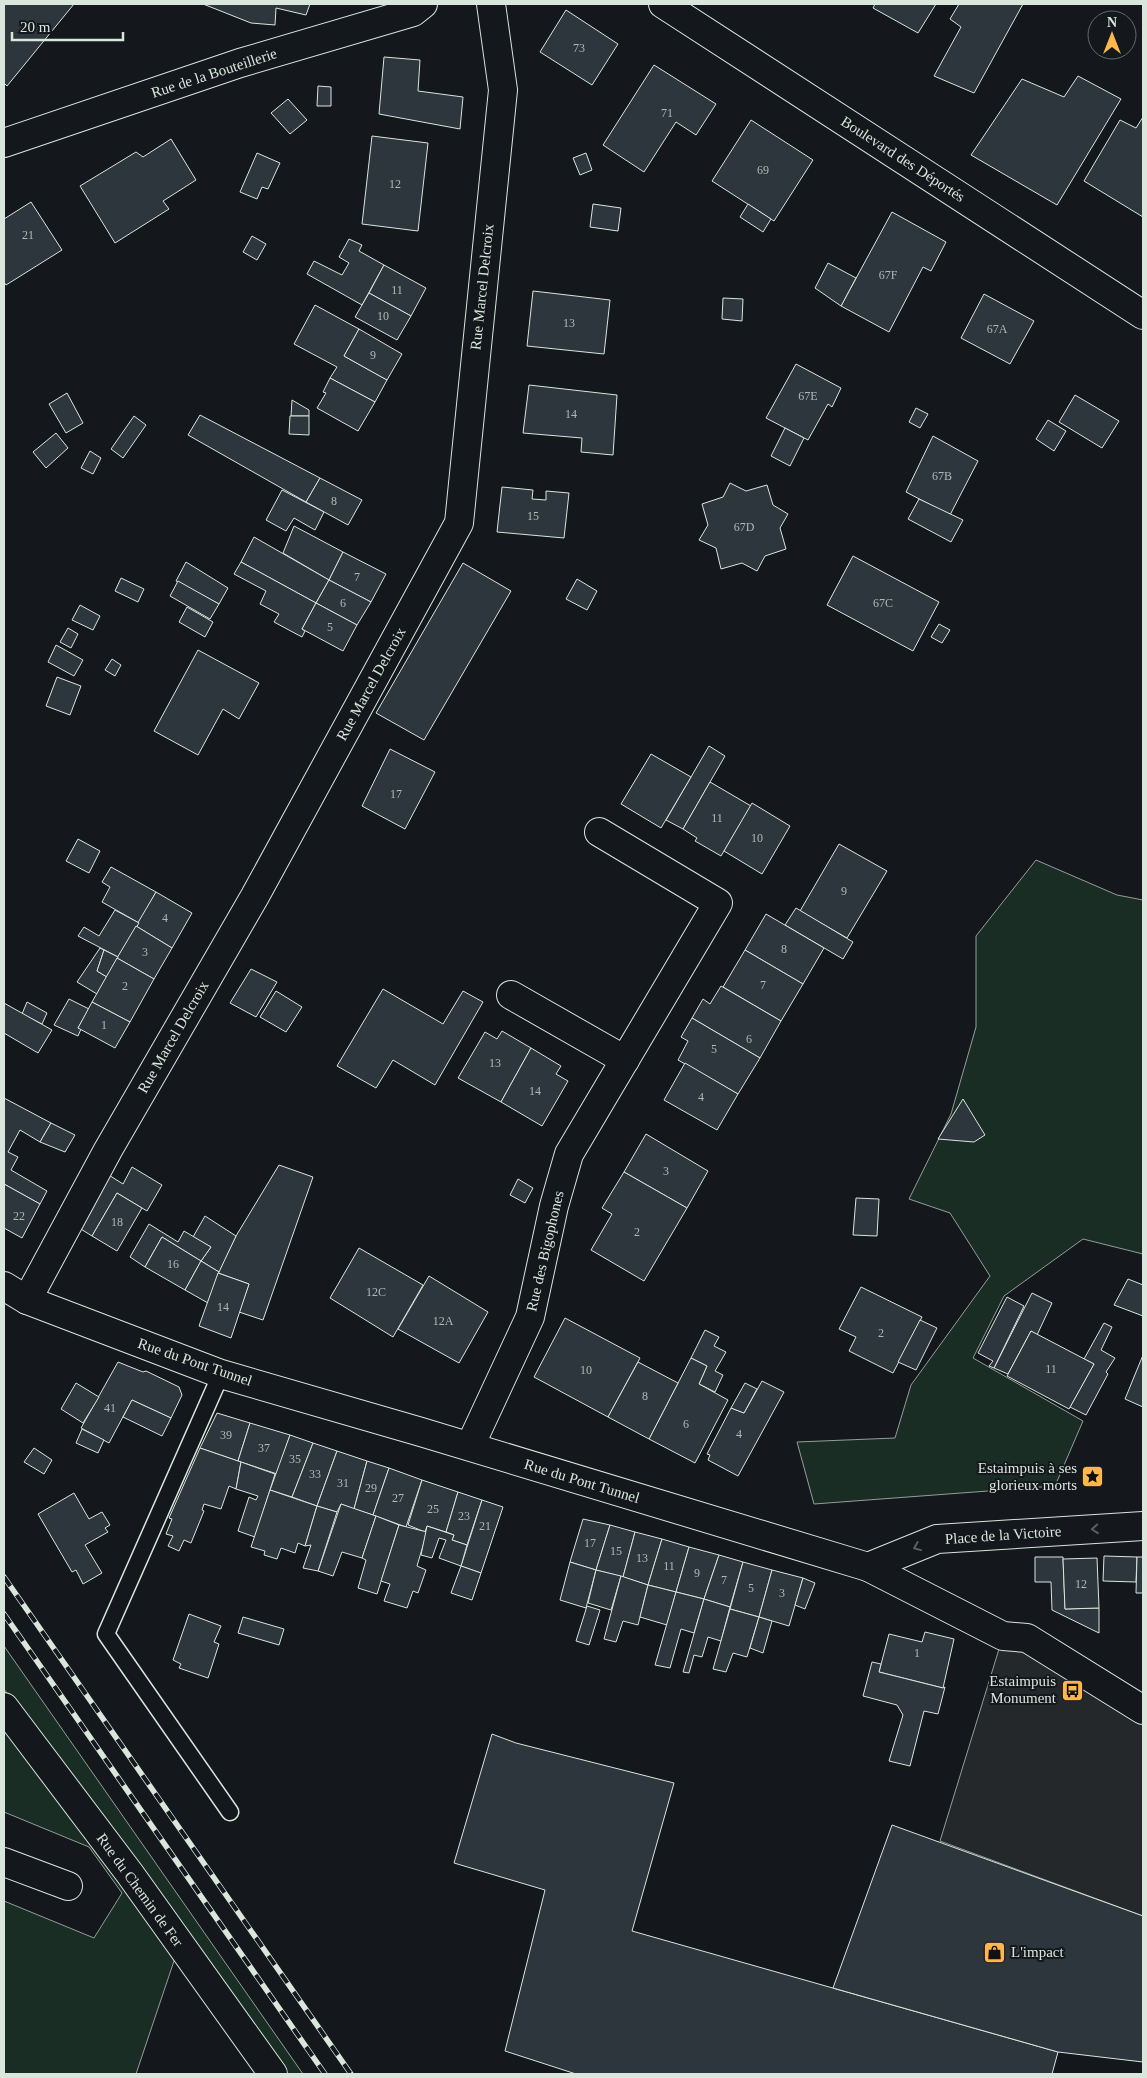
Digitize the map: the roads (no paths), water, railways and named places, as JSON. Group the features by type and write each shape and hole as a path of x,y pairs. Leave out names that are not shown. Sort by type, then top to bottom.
{"street":[{"name":"Rue de la Bouteillerie","path":"4,144 240,63 413,12 423,4"},
{"name":"Rue Marcel Delcroix","path":"27,1300 108,1150 260,887 459,524 503,90 491,4"},
{"name":"Boulevard des Déportés","path":"663,4 1143,315"},
{"name":"Rue des Bigophones","path":"470,1446 530,1317 554,1206 569,1154 718,904 599,832"},
{"path":"511,995 625,1060"},
{"name":"Rue du Pont Tunnel","path":"4,1286 27,1300 221,1374 470,1446 868,1567 1003,1636 1027,1638 1143,1710"},
{"name":"Place de la Victoire","path":"868,1567 937,1539 1143,1526"},
{"name":"Rue du Chemin de Fer","path":"4,1708 130,1874 273,2074"},
{"path":"4,1862 68,1886"}],"lane":[{"path":"221,1374 106,1634 230,1812"}],"railway":[{"path":"4,1577 351,2074"},
{"path":"4,1614 325,2074"}],"place":[{"name":"Estaimpuis à ses glorieux morts","path":"1093,1477"},
{"name":"Estaimpuis Monument","path":"1072,1690"},
{"name":"L'impact","path":"995,1952"}]}
